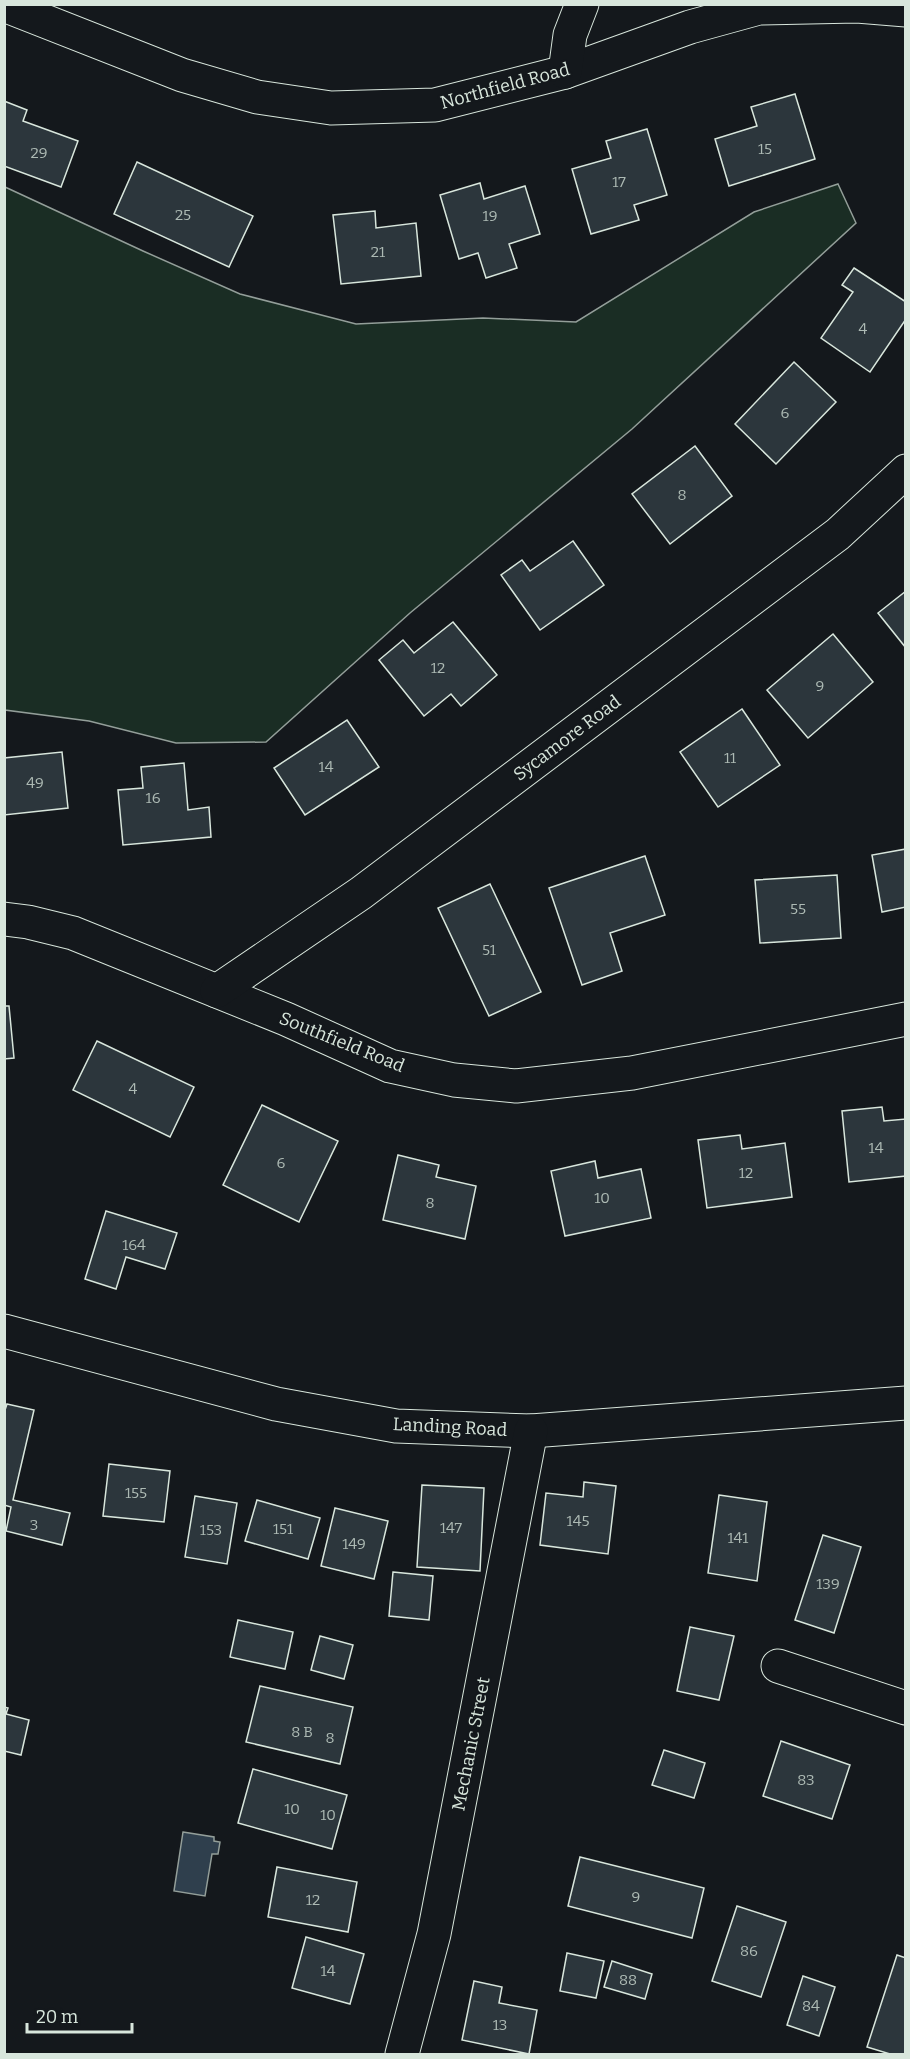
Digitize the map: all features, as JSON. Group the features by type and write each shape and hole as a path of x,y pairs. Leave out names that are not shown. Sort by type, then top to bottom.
{"street":[{"name":"Northfield Road","path":"4,4 182,75 257,97 331,108 435,105 565,72 690,27 757,6 857,6 906,10"},
{"path":"565,72 570,34 582,4"},
{"name":"Sycamore Road","path":"217,991 361,893 838,534 906,471"},
{"name":"Southfield Road","path":"4,919 28,922 73,933 286,1019 390,1066 454,1080 516,1086 632,1073 906,1018"},
{"name":"Landing Road","path":"4,1331 287,1406 396,1426 531,1431 906,1403"},
{"name":"Mechanic Street","path":"402,2055 434,1934 531,1431"},
{"path":"778,1666 906,1708"}],"green space":[{"path":"838,184 856,223 632,429 410,613 266,742 176,743 89,721 5,710 5,187 240,294 356,324 483,318 576,322 754,212"}],"water":[{"path":"183,1832 214,1837 214,1841 220,1842 218,1854 212,1854 205,1896 174,1891"}],"building":[{"path":"795,94 815,159 729,186 715,139 757,126 751,107"},
{"path":"4,101 27,110 23,121 78,141 61,187 4,166"},
{"path":"647,129 667,195 634,205 639,220 591,234 572,169 611,158 606,141"},
{"path":"137,162 253,216 229,267 114,214"},
{"path":"480,183 484,199 525,186 540,234 509,244 517,268 486,278 478,253 459,259 440,195"},
{"path":"375,211 376,228 416,223 421,276 341,284 333,215"},
{"path":"854,268 906,302 906,319 870,372 821,338 853,292 842,285"},
{"path":"794,362 836,402 776,464 735,424"},
{"path":"695,446 732,496 670,544 632,494"},
{"path":"573,541 604,585 540,630 501,575 522,560 530,571"},
{"path":"906,591 906,648 878,613"},
{"path":"453,622 497,675 461,706 451,694 424,716 379,660 403,640 414,653"},
{"path":"833,634 873,682 808,738 767,690"},
{"path":"742,709 780,765 718,807 680,752"},
{"path":"347,720 379,767 305,815 274,768"},
{"path":"62,752 68,808 4,815 4,758"},
{"path":"184,763 188,810 209,807 211,837 123,845 118,790 143,788 141,767"},
{"path":"906,849 906,907 882,912 872,855"},
{"path":"645,856 665,915 610,933 622,971 582,985 549,888"},
{"path":"837,875 841,938 760,943 755,880"},
{"path":"490,884 541,992 489,1016 438,908"},
{"path":"4,1006 9,1006 14,1058 4,1059"},
{"path":"97,1041 194,1087 170,1137 73,1090"},
{"path":"262,1105 338,1141 299,1222 223,1185"},
{"path":"882,1107 884,1121 906,1119 906,1176 849,1182 842,1111"},
{"path":"740,1135 742,1149 785,1143 792,1197 707,1208 698,1140"},
{"path":"398,1155 439,1165 436,1177 476,1186 465,1239 383,1220"},
{"path":"595,1161 598,1178 641,1169 651,1218 565,1236 551,1171"},
{"path":"106,1211 177,1233 165,1269 126,1257 116,1289 85,1279"},
{"path":"7,1404 34,1410 13,1500 70,1513 62,1545 6,1531 11,1507 4,1505 4,1413"},
{"path":"109,1464 170,1471 164,1522 103,1516"},
{"path":"584,1482 616,1486 608,1554 540,1545 546,1493 583,1497"},
{"path":"422,1485 484,1488 480,1571 417,1567"},
{"path":"719,1495 767,1502 757,1581 708,1573"},
{"path":"195,1496 237,1503 227,1564 185,1557"},
{"path":"257,1500 320,1518 308,1559 245,1541"},
{"path":"335,1508 388,1521 374,1579 321,1566"},
{"path":"823,1535 861,1547 834,1633 795,1620"},
{"path":"393,1572 433,1576 429,1620 389,1616"},
{"path":"238,1620 293,1632 285,1669 230,1657"},
{"path":"690,1627 734,1636 719,1700 677,1691"},
{"path":"320,1636 353,1645 344,1679 311,1670"},
{"path":"260,1686 353,1707 340,1764 246,1742"},
{"path":"4,1707 8,1708 6,1714 29,1720 21,1755 4,1751"},
{"path":"781,1741 850,1765 832,1819 763,1796"},
{"path":"664,1750 705,1763 694,1798 652,1785"},
{"path":"253,1769 347,1795 332,1849 238,1823"},
{"path":"580,1857 704,1888 692,1938 568,1906"},
{"path":"277,1867 357,1882 348,1932 268,1917"},
{"path":"737,1906 786,1922 761,1997 712,1981"},
{"path":"306,1937 364,1954 350,2004 292,1988"},
{"path":"567,1953 604,1961 596,1998 560,1991"},
{"path":"897,1955 906,1958 906,2054 890,2054 867,2047"},
{"path":"612,1961 652,1974 645,1999 604,1987"},
{"path":"803,1976 835,1987 819,2036 787,2025"},
{"path":"474,1981 502,1987 499,2003 537,2010 529,2054 462,2040"}]}
